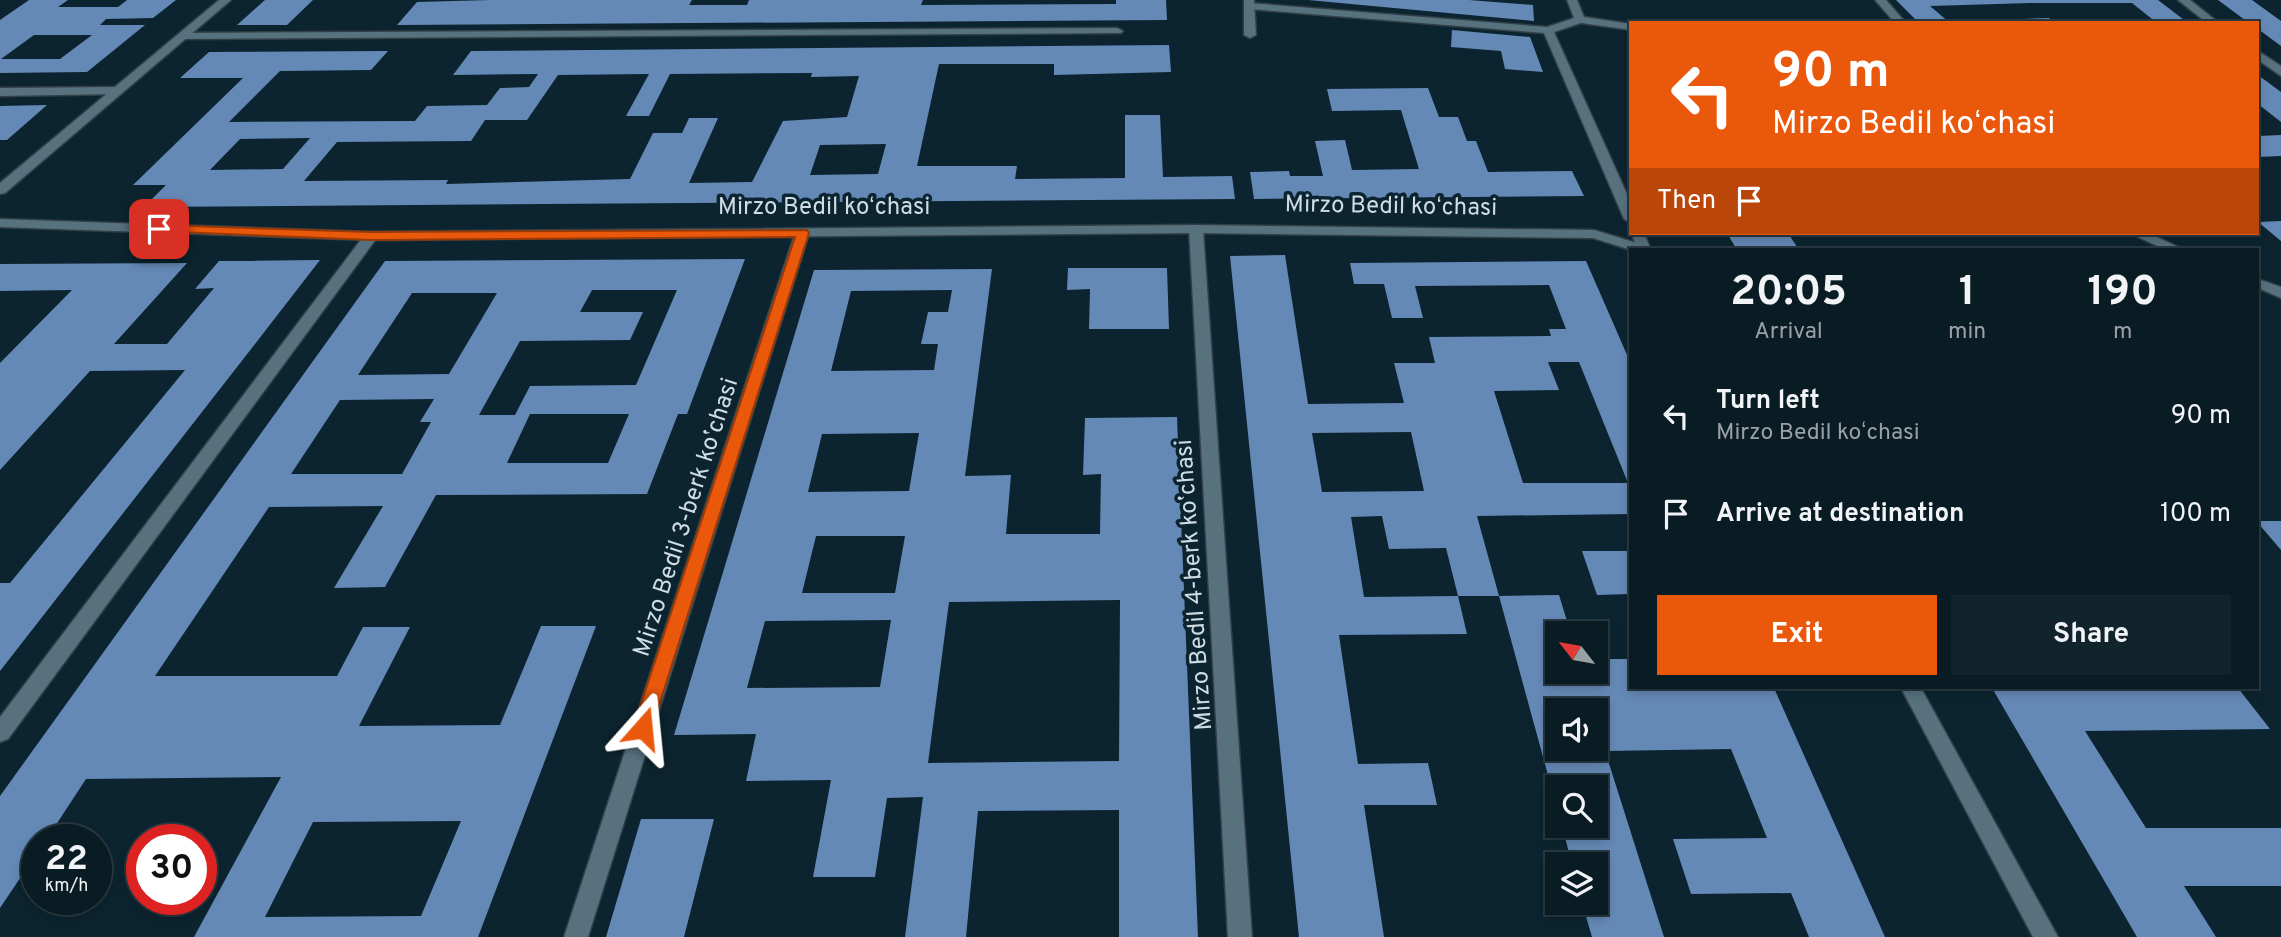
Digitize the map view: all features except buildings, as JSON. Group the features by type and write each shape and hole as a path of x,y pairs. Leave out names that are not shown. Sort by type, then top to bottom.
{"street":[{"path":"0,190 226,0"},
{"path":"1572,0 1580,20"},
{"path":"1880,0 1899,21"},
{"path":"2183,0 2211,21"},
{"path":"1250,35 1249,3 1548,30 1580,20 1629,27"},
{"path":"1548,30 1629,214"},
{"path":"184,36 1117,31"},
{"path":"2259,56 2281,72"},
{"path":"0,92 116,91"},
{"name":"Mirzo Bedil koʻchasi","path":"0,223 371,236 1196,229 1594,234 1639,248"},
{"name":"Mirzo Bedil 4-berk koʼchasi","path":"1196,229 1240,937"},
{"name":"Mirzo Bedil 3-berk koʼchasi","path":"576,937 803,233"},
{"path":"2141,235 2173,248"},
{"path":"0,733 371,236"},
{"path":"2259,283 2281,293"},
{"path":"1912,689 2046,937"}],"route":[{"path":"159,229 371,236 803,233 643,728"}]}
